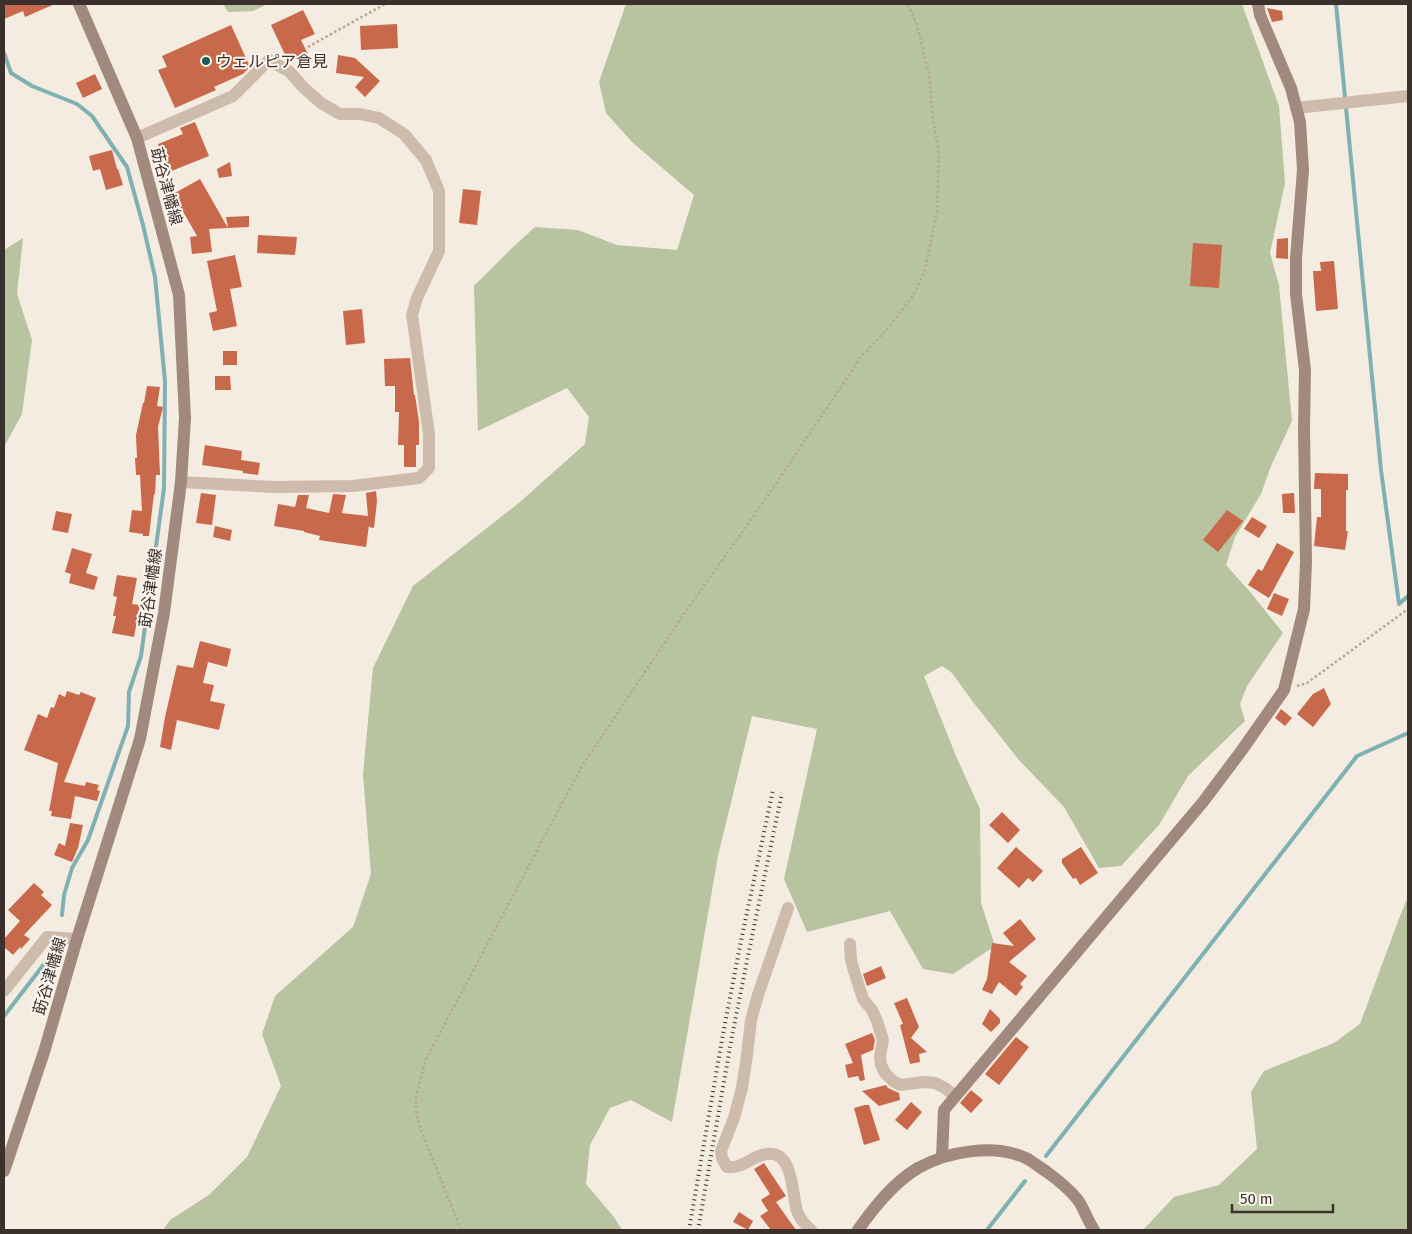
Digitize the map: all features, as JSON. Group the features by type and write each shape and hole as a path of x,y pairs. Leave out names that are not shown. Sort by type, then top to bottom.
{"street":[{"name":"莇谷津幡線","path":"4,1171 7,1151 44,1052 76,939 140,739 164,613 181,482 185,418 179,295 137,138 80,4"},
{"path":"942,1157 944,1110 1203,802 1284,690 1304,608 1306,562 1305,370 1296,294 1296,258 1303,170 1300,122 1291,88 1260,14 1258,4"},
{"path":"137,138 233,96 269,60 290,72 315,98 340,114 360,114 379,118 404,134 426,160 439,191 439,250 417,298 412,315 429,434 428,468 419,478 353,486 273,487 181,482"},
{"path":"1296,108 1408,96"},
{"path":"788,908 753,1012 742,1088 734,1118 721,1151 722,1158 727,1167 734,1168 768,1154 775,1154 783,1160 788,1168 796,1210 801,1221 810,1230"},
{"path":"4,991 47,937 76,939"},
{"path":"850,944 850,960 864,999 872,1010 883,1040 880,1056 885,1074 900,1085 924,1082 935,1083 955,1096"},
{"path":"858,1230 873,1208 894,1187 917,1169 942,1157 970,1151 1002,1151 1028,1159 1059,1180 1078,1200 1094,1230"}],"path":[{"path":"308,48 385,4"},
{"path":"461,1230 421,1130 416,1112 416,1097 426,1059 582,766 686,610 767,497 861,357 888,328 913,296 925,270 937,211 939,153 933,120 929,75 916,25 908,4"},
{"path":"1284,690 1307,683 1408,609"}],"green space":[{"path":"223,4 268,4 253,11 228,12"},
{"path":"626,4 1242,4 1279,106 1285,183 1270,253 1279,285 1292,421 1271,466 1261,494 1235,537 1226,565 1283,633 1247,686 1240,704 1245,721 1188,776 1159,825 1121,866 1099,868 1064,807 1019,760 952,673 942,666 924,676 956,756 980,809 981,903 995,946 953,974 923,969 890,911 807,932 784,879 817,729 752,716 718,856 672,1122 631,1100 610,1108 590,1145 586,1184 614,1217 622,1230 163,1230 170,1220 209,1195 247,1157 281,1086 262,1034 275,996 353,927 371,874 363,774 373,668 413,586 520,502 585,444 589,417 567,388 478,431 474,286 535,227 578,230 617,245 677,250 694,195 632,142 606,113 599,82"},
{"path":"23,238 17,294 32,340 22,414 4,447 4,250"},
{"path":"1408,897 1408,1230 1143,1230 1174,1197 1219,1185 1257,1149 1251,1092 1264,1071 1334,1043 1360,1024"}],"building":[{"path":"4,4 55,4 25,17 23,11 4,19"},
{"path":"1267,8 1282,11 1283,20 1272,22"},
{"path":"303,10 315,34 301,40 308,54 290,62 271,25"},
{"path":"397,24 398,48 361,50 360,26"},
{"name":"ウェルピア倉見","path":"231,25 250,67 243,74 214,87 216,90 175,108 158,70 167,67 162,56"},
{"path":"338,55 355,58 380,81 365,97 355,87 364,77 336,73"},
{"path":"95,74 102,89 83,98 76,83"},
{"path":"195,122 209,156 169,172 158,144 183,134 180,128"},
{"path":"112,150 123,185 106,190 100,169 93,171 89,156"},
{"path":"230,162 232,176 219,178 217,169"},
{"path":"200,179 228,228 209,229 212,252 192,254 190,237 197,236 173,194"},
{"path":"463,189 481,191 477,225 459,223"},
{"path":"249,216 249,227 228,228 226,217"},
{"path":"258,235 297,237 295,255 257,253"},
{"path":"1288,238 1288,259 1276,258 1277,239"},
{"path":"1193,243 1222,245 1219,288 1190,286"},
{"path":"235,255 242,287 230,289 237,326 213,331 209,313 217,311 207,261"},
{"path":"1334,261 1338,309 1316,311 1313,271 1321,271 1320,262"},
{"path":"362,309 365,343 346,345 343,311"},
{"path":"223,351 237,351 237,365 223,365"},
{"path":"410,358 419,422 419,445 416,445 416,467 404,467 404,445 398,445 399,412 395,412 395,386 385,386 384,359"},
{"path":"215,376 230,376 231,390 215,390"},
{"path":"147,386 160,387 157,406 163,407 158,427 160,475 156,475 149,536 143,536 143,534 129,532 132,510 142,511 140,475 136,475 135,458 137,458 136,435"},
{"path":"205,445 242,451 241,460 260,463 258,475 202,465"},
{"path":"1315,473 1348,474 1346,531 1348,531 1345,550 1314,546 1317,517 1321,517 1321,489 1314,489"},
{"path":"376,491 377,501 374,528 369,527 369,525 366,547 319,540 320,536 304,531 274,526 278,504 295,507 298,495 309,495 306,508 329,513 333,494 346,495 342,513 368,516 366,493"},
{"path":"201,493 216,495 212,525 196,523"},
{"path":"1294,493 1295,513 1283,513 1282,494"},
{"path":"1227,510 1243,521 1218,552 1203,540"},
{"path":"56,511 72,514 68,533 52,530"},
{"path":"1252,517 1267,526 1259,538 1244,529"},
{"path":"215,526 232,530 230,541 213,537"},
{"path":"1277,543 1294,552 1269,598 1248,585 1258,569 1262,571"},
{"path":"72,548 92,554 86,573 98,577 94,590 69,583 71,574 65,572"},
{"path":"117,575 137,578 132,604 140,605 134,637 112,633 116,616 113,616 117,597 113,596"},
{"path":"1274,593 1289,599 1282,616 1267,609"},
{"path":"200,641 231,649 227,667 208,662 203,683 214,685 210,701 225,704 219,730 177,720 171,750 160,747 177,665 193,668"},
{"path":"1324,688 1331,704 1313,727 1297,714 1313,694"},
{"path":"67,691 79,695 81,692 96,698 64,782 85,786 86,782 99,785 97,790 100,791 97,801 75,796 71,819 51,816 52,811 49,811 58,763 24,750 38,714 47,718 51,707 54,708 59,694 65,697"},
{"path":"1281,709 1292,718 1285,726 1275,718"},
{"path":"1002,812 1020,830 1008,843 989,825"},
{"path":"70,823 83,825 78,848 72,862 54,855 59,843 65,846"},
{"path":"1016,847 1043,871 1033,882 1028,878 1019,888 997,868"},
{"path":"1081,847 1098,873 1080,885 1076,878 1073,879 1062,863 1062,859"},
{"path":"34,883 44,892 41,895 52,905 24,935 30,939 13,955 4,947 4,939 20,921 8,910"},
{"path":"1020,919 1036,939 1009,962 1027,976 1020,984 1023,987 1016,996 999,982 992,994 982,990 987,979 992,943 1014,946 1003,933"},
{"path":"881,966 886,978 867,986 863,974"},
{"path":"907,998 919,1027 911,1038 927,1052 919,1054 920,1062 910,1064 900,1025 903,1024 894,1003"},
{"path":"990,1009 1000,1019 1000,1023 991,1032 982,1024"},
{"path":"872,1033 875,1040 873,1050 861,1055 865,1080 860,1081 858,1076 848,1078 845,1065 853,1063 845,1044"},
{"path":"1016,1037 1029,1047 999,1085 985,1074"},
{"path":"886,1085 888,1088 899,1093 900,1100 879,1106 862,1091"},
{"path":"971,1090 983,1100 971,1113 960,1103"},
{"path":"911,1102 922,1112 907,1130 895,1120"},
{"path":"869,1105 880,1140 864,1145 854,1108"},
{"path":"764,1163 786,1196 776,1202 796,1230 771,1230 760,1216 768,1211 761,1200 770,1194 754,1169"},
{"path":"739,1212 753,1221 748,1230 733,1222"}],"waterway":[{"path":"1336,4 1381,470 1399,604 1408,596"},
{"path":"4,53 11,73 32,86 77,104 92,116 127,167 155,277 165,381 164,488 141,656 129,692 128,726 88,840 72,868 64,895 62,915"},
{"path":"1046,1156 1357,756 1408,733"},
{"path":"4,1016 48,959"},
{"path":"987,1230 1025,1181"}],"railway":[{"path":"689,1230 723,1034 773,790"},
{"path":"698,1230 732,1036 782,793"}],"place":[{"name":"ウェルピア倉見","path":"206,61"}]}
